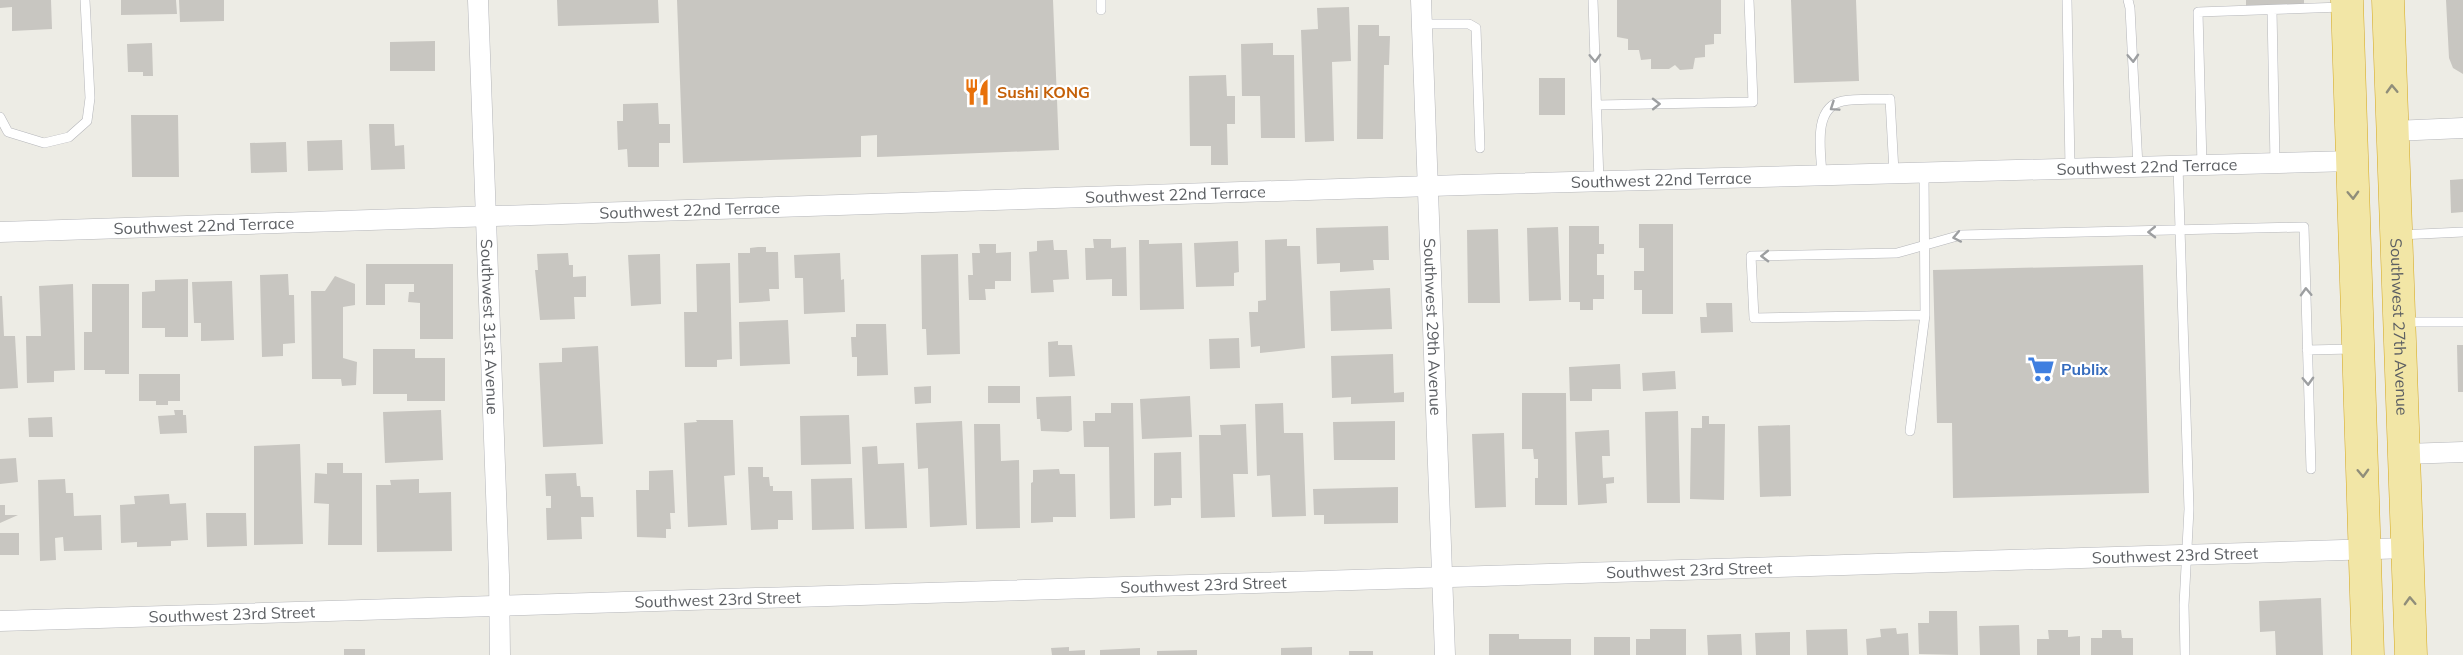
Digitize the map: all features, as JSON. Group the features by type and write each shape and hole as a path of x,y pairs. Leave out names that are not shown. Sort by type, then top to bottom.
{"highway":[{"name":"Southwest 27th Avenue","path":"2388,0 2411,655"},
{"path":"2347,4 2368,655"},
{"path":"2349,74 2358,102 2368,115 2393,131"},
{"path":"2352,161 2366,166 2387,189 2397,223"},
{"path":"2360,394 2370,422 2379,436 2405,454"}],"street":[{"name":"Southwest 31st Avenue","path":"478,0 500,655"},
{"name":"Southwest 29th Avenue","path":"1421,0 1445,655"},
{"path":"2393,131 2463,128"},
{"name":"Southwest 22nd Terrace","path":"0,232 1429,186 2352,161"},
{"path":"2405,454 2463,452"},
{"name":"Southwest 23rd Street","path":"0,621 2408,548"}],"lane":[{"path":"0,117 8,132 44,143 69,137 87,121 90,98 85,0"},
{"path":"1101,0 1101,10"},
{"path":"1593,0 1599,182"},
{"path":"1597,105 1752,102 1749,0"},
{"path":"2067,0 2070,168"},
{"path":"2128,0 2138,167"},
{"path":"2202,165 2198,12 2272,10 2347,4"},
{"path":"2272,10 2275,163"},
{"path":"1422,24 1469,24 1476,28 1480,148"},
{"path":"1822,175 1821,126 1824,115 1831,106 1842,101 1890,99 1894,172"},
{"path":"2178,166 2189,509 2184,606 2186,655"},
{"path":"1910,431 1925,315 1924,172"},
{"path":"2397,223 2463,232"},
{"path":"1925,315 1754,318 1751,256 1897,253 1961,235 2304,227 2311,469"},
{"path":"2400,322 2463,322"},
{"path":"2307,350 2358,349"}],"building":[{"path":"0,0 51,0 52,29 12,31 12,7 0,8"},
{"path":"121,0 176,0 177,14 121,15"},
{"path":"179,0 224,0 224,21 180,22"},
{"path":"557,0 658,0 659,23 558,26"},
{"path":"677,0 1053,0 1059,150 877,157 877,135 861,136 861,157 683,163"},
{"path":"1617,0 1721,0 1721,34 1714,34 1714,44 1705,45 1705,57 1695,58 1693,69 1680,70 1675,65 1669,69 1651,69 1651,59 1641,60 1639,50 1628,50 1628,39 1617,37"},
{"path":"1791,0 1856,0 1859,81 1794,83"},
{"path":"2246,0 2304,0 2304,7 2246,8"},
{"path":"2446,0 2463,0 2463,74 2453,68 2449,58"},
{"path":"1349,7 1351,61 1332,62 1334,141 1305,142 1301,30 1318,29 1317,8"},
{"path":"1358,25 1379,25 1379,36 1390,36 1389,65 1384,65 1383,139 1357,139"},
{"path":"435,41 435,71 390,71 390,42"},
{"path":"152,43 153,76 143,76 143,72 128,72 127,44"},
{"path":"1273,43 1273,55 1294,55 1295,138 1261,138 1260,96 1242,96 1241,44"},
{"path":"1226,75 1227,96 1235,96 1235,124 1227,124 1228,165 1211,165 1211,146 1190,146 1189,76"},
{"path":"1539,78 1565,78 1565,115 1539,115"},
{"path":"658,103 659,124 670,124 670,143 659,143 659,167 628,167 627,149 618,150 617,121 623,121 623,104"},
{"path":"131,115 178,115 179,177 132,177"},
{"path":"369,124 394,124 395,146 404,145 405,169 371,170"},
{"path":"342,140 343,170 308,171 307,141"},
{"path":"286,142 287,172 251,173 250,143"},
{"path":"2463,179 2463,212 2451,213 2450,180"},
{"path":"1639,224 1673,224 1673,314 1642,314 1642,290 1634,290 1634,271 1644,271 1644,248 1639,248"},
{"path":"1388,226 1389,260 1373,260 1374,270 1340,272 1340,263 1317,264 1316,228"},
{"path":"1569,226 1599,226 1599,244 1604,244 1604,254 1597,254 1597,275 1604,275 1604,299 1593,299 1593,310 1580,310 1580,302 1569,302"},
{"path":"1558,227 1561,300 1529,301 1527,228"},
{"path":"1498,229 1500,303 1468,303 1467,230"},
{"path":"1093,239 1111,239 1111,248 1126,247 1127,296 1112,296 1112,279 1086,280 1085,248 1094,248"},
{"path":"1287,239 1287,246 1300,246 1305,348 1260,353 1260,346 1251,347 1249,312 1258,312 1258,301 1266,300 1265,240"},
{"path":"1053,240 1054,250 1067,250 1069,279 1053,280 1054,292 1031,293 1029,252 1037,251 1037,241"},
{"path":"1139,240 1149,240 1149,244 1182,243 1184,309 1140,310"},
{"path":"1238,241 1239,272 1234,273 1234,286 1196,287 1194,243"},
{"path":"979,244 996,244 996,253 1011,252 1011,281 995,281 995,289 985,289 986,300 969,300 968,275 973,275 972,253 980,253"},
{"path":"766,247 766,252 778,252 779,289 769,289 770,301 739,303 738,253 750,253 750,248"},
{"path":"568,253 569,265 573,265 573,277 586,276 586,297 574,297 575,319 540,320 535,270 538,270 537,254"},
{"path":"840,253 845,312 804,314 803,278 795,278 794,255"},
{"path":"660,254 661,304 631,306 628,255"},
{"path":"958,254 960,354 927,355 926,329 922,329 921,255"},
{"path":"730,263 732,359 717,360 717,367 685,367 684,312 697,312 696,264"},
{"path":"366,264 453,264 453,339 420,339 420,303 408,302 409,292 414,292 414,284 385,284 385,305 366,305"},
{"name":"Publix","path":"2143,265 2149,493 1953,498 1952,423 1937,423 1933,270"},
{"path":"288,274 289,295 294,295 295,343 283,344 283,356 262,357 260,275"},
{"path":"335,276 355,284 355,305 343,307 343,358 357,362 356,385 342,386 341,379 312,379 311,291 325,291"},
{"path":"188,279 188,337 165,337 165,328 142,328 142,292 155,291 155,280"},
{"path":"232,281 234,340 201,341 201,323 194,323 192,282"},
{"path":"73,284 75,370 54,371 54,382 27,383 26,336 41,336 39,286"},
{"path":"92,284 129,284 129,374 105,374 105,370 84,370 84,332 92,332"},
{"path":"1390,288 1392,329 1331,331 1330,291"},
{"path":"0,296 2,296 4,336 15,336 18,388 0,389"},
{"path":"1706,303 1732,303 1733,332 1701,333 1700,317 1707,317"},
{"path":"788,320 790,364 740,366 739,322"},
{"path":"856,324 886,324 888,375 857,376 857,357 852,357 851,337 856,337"},
{"path":"1239,338 1240,368 1210,369 1209,339"},
{"path":"1058,341 1058,345 1072,345 1075,376 1049,377 1048,342"},
{"path":"2457,345 2463,345 2463,392 2458,392"},
{"path":"598,346 603,444 543,447 539,363 562,362 562,348"},
{"path":"373,349 415,349 415,358 445,358 445,401 407,401 407,394 373,394"},
{"path":"1393,354 1394,393 1404,392 1404,402 1351,404 1351,397 1332,398 1331,356"},
{"path":"1620,364 1621,389 1592,389 1592,401 1570,401 1569,367"},
{"path":"1675,371 1676,389 1643,391 1642,373"},
{"path":"139,374 180,374 180,401 168,401 168,405 156,405 156,401 139,401"},
{"path":"931,386 931,403 915,404 914,387"},
{"path":"988,386 1020,386 1020,403 988,403"},
{"path":"1522,393 1566,393 1567,505 1535,505 1538,459 1534,459 1533,449 1522,449"},
{"path":"1071,396 1072,430 1068,432 1041,431 1040,419 1037,419 1036,397"},
{"path":"1190,396 1192,437 1142,439 1140,399"},
{"path":"1111,403 1133,403 1135,518 1110,519 1109,447 1084,447 1083,421 1095,421 1095,413 1111,413"},
{"path":"1283,403 1284,433 1303,433 1306,516 1272,517 1270,475 1257,476 1255,404"},
{"path":"174,410 183,410 183,415 186,415 187,433 160,434 158,416 175,415"},
{"path":"441,410 443,460 385,463 383,412"},
{"path":"1678,411 1680,503 1647,503 1645,412"},
{"path":"849,415 851,464 801,465 800,416"},
{"path":"1702,416 1709,416 1709,424 1725,424 1724,500 1690,499 1691,428 1702,428"},
{"path":"52,417 53,437 29,437 28,418"},
{"path":"696,420 733,420 735,475 724,476 727,525 688,527 684,423 697,422"},
{"path":"962,421 967,525 930,527 928,468 918,469 916,423"},
{"path":"1395,421 1395,460 1334,460 1333,422"},
{"path":"974,424 1000,424 1001,461 1019,460 1020,528 976,529"},
{"path":"1246,424 1248,474 1233,474 1235,517 1201,518 1199,435 1221,435 1220,425"},
{"path":"1790,425 1791,496 1760,497 1758,426"},
{"path":"1609,430 1610,456 1602,456 1603,478 1614,477 1614,483 1606,484 1607,503 1578,505 1575,432"},
{"path":"1504,433 1506,507 1475,508 1472,434"},
{"path":"300,444 303,544 254,545 254,446"},
{"path":"877,446 878,464 904,463 907,528 865,529 862,447"},
{"path":"1181,452 1182,498 1171,498 1171,505 1154,506 1154,453"},
{"path":"16,458 18,482 0,484 0,459"},
{"path":"327,463 343,463 343,473 362,473 362,545 328,545 329,504 314,503 315,473 327,474"},
{"path":"748,467 763,467 763,477 769,477 773,491 792,491 793,520 778,520 778,529 751,530"},
{"path":"1059,469 1060,474 1075,474 1076,517 1053,517 1053,522 1031,523 1033,470"},
{"path":"673,470 675,513 670,513 671,529 666,529 666,538 637,537 636,490 649,490 649,471"},
{"path":"576,473 581,497 593,497 594,517 581,517 582,539 547,540 546,508 551,508 551,496 546,496 545,474"},
{"path":"852,478 854,529 812,530 811,479"},
{"path":"65,479 66,493 73,493 74,516 101,515 102,550 64,551 63,537 55,538 56,560 40,561 38,480"},
{"path":"419,479 419,493 451,492 452,551 377,552 376,485 391,485 390,480"},
{"path":"1398,487 1398,523 1324,524 1324,515 1314,515 1313,489"},
{"path":"169,494 170,504 186,503 188,540 171,541 171,546 137,547 137,542 121,543 120,505 135,504 134,496"},
{"path":"0,505 5,505 5,515 18,515 0,523"},
{"path":"206,513 246,513 247,546 207,547"},
{"path":"0,533 19,533 19,555 0,555"},
{"path":"2321,598 2323,655 2276,655 2275,631 2260,632 2259,601"},
{"path":"1929,611 1957,611 1958,655 1919,654 1918,623 1929,623"},
{"path":"2019,625 2020,655 1980,655 1979,626"},
{"path":"1896,628 1897,634 1908,633 1909,655 1867,655 1866,639 1881,637 1880,629"},
{"path":"1650,629 1686,629 1686,655 1636,655 1636,639 1650,639"},
{"path":"1847,629 1848,655 1807,655 1806,630"},
{"path":"2048,630 2068,630 2068,637 2080,636 2080,655 2037,655 2037,639 2049,639"},
{"path":"2102,630 2121,630 2122,638 2133,638 2133,655 2091,655 2091,638 2102,638"},
{"path":"1790,632 1790,655 1756,655 1755,633"},
{"path":"1489,634 1519,634 1519,639 1571,639 1571,655 1489,655"},
{"path":"1741,634 1742,655 1708,655 1707,635"},
{"path":"1594,637 1630,637 1630,655 1594,655"},
{"path":"1069,647 1069,651 1085,650 1085,655 1052,655 1051,648"},
{"path":"1312,647 1312,655 1281,655 1281,648"},
{"path":"1140,648 1140,655 1100,655 1100,650"},
{"path":"344,649 365,649 365,655 344,655"},
{"path":"1197,650 1197,655 1157,655 1157,651"},
{"path":"1349,651 1373,651 1373,655 1349,655"}],"place":[{"name":"Sushi KONG","path":"977,92"},
{"name":"Publix","path":"2041,369"}]}
